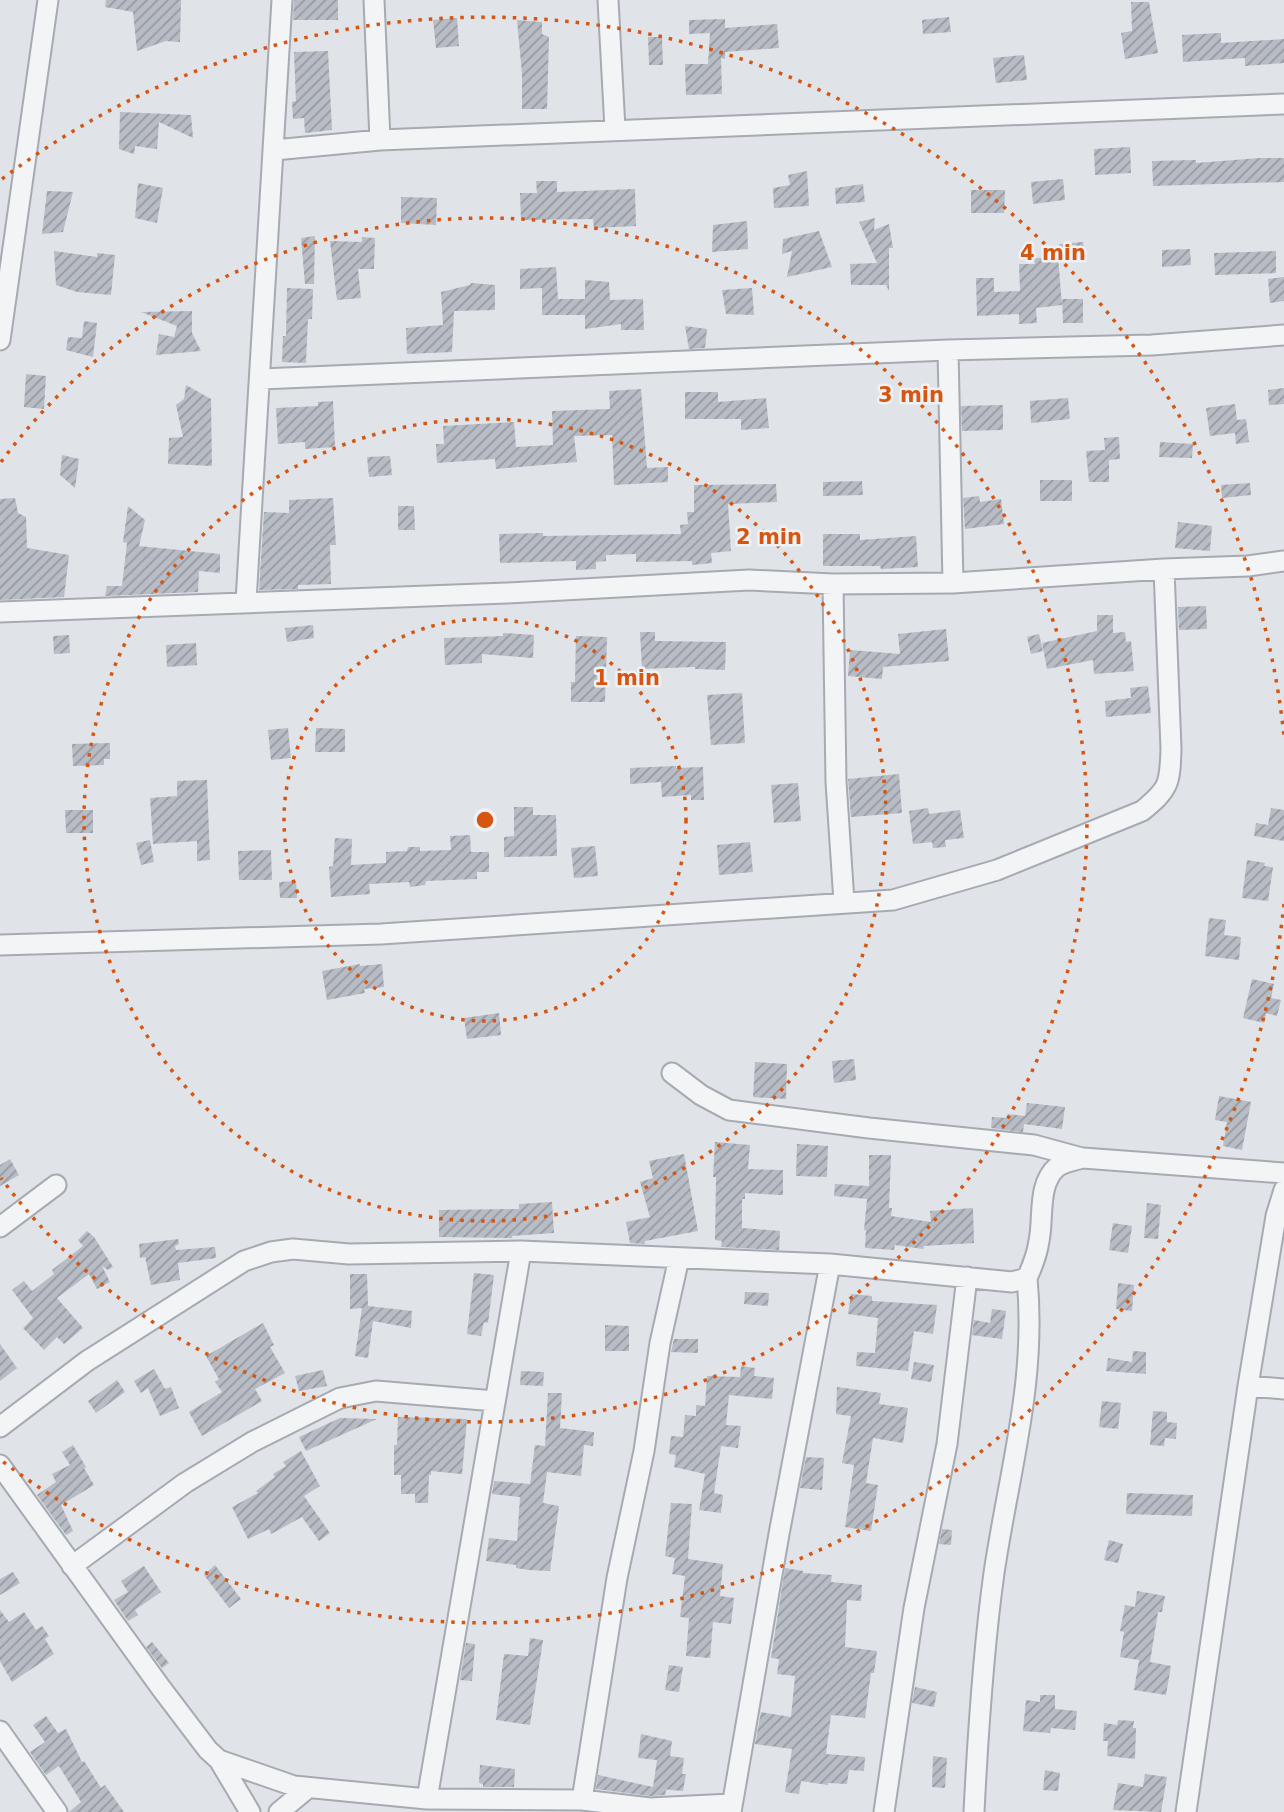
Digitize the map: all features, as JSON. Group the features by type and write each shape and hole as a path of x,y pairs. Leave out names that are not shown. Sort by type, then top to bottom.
{"street":[{"path":"0,340 48,0"},
{"path":"246,601 282,0"},
{"path":"374,0 380,140"},
{"path":"608,0 615,129"},
{"path":"274,150 380,140 615,129 1284,104"},
{"path":"261,379 948,350 1152,345 1284,335"},
{"path":"948,350 953,583"},
{"path":"0,612 507,593 736,581 833,584 953,583 1248,566 1284,561"},
{"path":"0,945 381,934 893,900 997,870 1142,811 1161,796 1170,778 1171,749 1164,569"},
{"path":"833,584 836,782 844,902"},
{"path":"672,1073 701,1095 729,1110 1034,1145 1083,1158 1284,1173"},
{"path":"974,1812 978,1730 988,1626 1030,1356 1027,1278 1038,1250 1043,1198 1049,1176 1060,1165 1083,1158"},
{"path":"0,1227 56,1185"},
{"path":"1186,1812 1248,1386 1276,1216 1284,1190"},
{"path":"0,1427 87,1361 244,1261 271,1252 293,1249 381,1254 521,1251 830,1264 1012,1282 1027,1278"},
{"path":"428,1799 521,1251"},
{"path":"582,1800 617,1578 644,1451 660,1343 679,1258"},
{"path":"219,1760 293,1786 308,1788 428,1799 582,1800 650,1808 731,1808 830,1264"},
{"path":"884,1812 914,1608 947,1444 967,1277"},
{"path":"1248,1386 1284,1389"},
{"path":"72,1566 185,1483 252,1443 340,1398 376,1391 495,1401"},
{"path":"0,1465 160,1688 208,1750 219,1760 250,1812"},
{"path":"0,1731 57,1812"},
{"path":"279,1812 308,1788"}],"building":[{"path":"106,0 181,0 180,42 166,41 137,51 133,12 105,7"},
{"path":"294,0 338,0 338,20 293,20"},
{"path":"1131,2 1149,2 1158,53 1125,59 1121,33 1132,31"},
{"path":"949,17 951,32 923,34 922,20"},
{"path":"457,18 459,46 436,48 433,20"},
{"path":"725,19 725,28 777,24 779,48 725,52 725,59 721,58 722,94 686,95 685,64 708,64 710,33 689,34 689,20"},
{"path":"517,20 542,22 542,34 549,37 547,109 522,109"},
{"path":"1221,33 1221,43 1284,39 1284,63 1245,66 1245,58 1183,62 1182,35"},
{"path":"648,37 662,37 663,65 649,65"},
{"path":"328,51 332,130 305,133 304,118 293,119 292,102 296,101 294,52"},
{"path":"1024,55 1027,80 996,83 993,58"},
{"path":"120,112 191,115 193,138 159,122 157,149 135,146 134,154 119,149"},
{"path":"1130,147 1131,173 1095,175 1094,149"},
{"path":"1284,158 1284,182 1153,186 1152,161 1196,160 1196,163"},
{"path":"807,171 809,206 774,208 773,188 790,185 788,175"},
{"path":"1063,179 1065,200 1033,204 1031,182"},
{"path":"536,181 557,181 557,192 635,189 636,226 594,228 593,219 521,220 520,193 537,193"},
{"path":"138,183 163,188 157,223 135,218"},
{"path":"863,184 865,202 836,204 835,188"},
{"path":"971,190 1005,190 1004,213 971,213"},
{"path":"47,191 73,192 63,232 42,234"},
{"path":"401,197 437,198 436,225 401,223"},
{"path":"875,218 874,230 889,224 893,248 889,248 889,291 886,285 851,285 850,264 877,263 859,222"},
{"path":"747,221 748,249 712,252 713,225"},
{"path":"819,231 832,267 787,277 792,251 782,254 783,239"},
{"path":"315,236 314,284 305,284 301,238"},
{"path":"362,237 375,238 374,269 358,269 361,298 337,300 330,241 362,242"},
{"path":"1083,242 1085,257 1061,259 1059,244"},
{"path":"1190,249 1191,265 1162,267 1162,250"},
{"path":"54,251 97,257 97,253 115,255 111,295 77,292 56,285"},
{"path":"1276,251 1276,273 1215,275 1214,253"},
{"path":"1058,257 1062,305 1036,308 1037,323 1019,324 1019,314 977,316 976,278 994,278 994,292 1020,291 1019,264 1035,264 1034,258"},
{"path":"556,267 558,299 585,299 585,280 609,282 610,300 643,299 644,330 621,330 621,324 585,329 585,315 542,315 542,288 520,289 520,269"},
{"path":"1284,277 1284,301 1270,303 1268,279"},
{"path":"471,283 495,285 495,310 454,311 452,352 407,354 406,328 443,325 441,292"},
{"path":"287,288 313,289 312,319 308,319 306,363 282,362 283,336 286,336"},
{"path":"752,288 754,315 726,314 722,290"},
{"path":"1062,299 1083,299 1083,323 1063,323"},
{"path":"192,311 192,333 201,351 156,355 159,334 174,337 177,326 141,312"},
{"path":"84,321 97,323 93,357 66,350 68,337 82,338"},
{"path":"685,326 707,329 705,348 689,349"},
{"path":"26,374 46,376 44,409 24,407"},
{"path":"186,385 211,399 212,466 168,464 169,438 183,437 176,405 184,399"},
{"path":"1284,388 1284,404 1269,405 1268,390"},
{"path":"641,389 647,468 668,467 668,482 614,485 612,435 574,436 577,462 496,469 495,459 437,463 436,444 444,444 443,426 514,422 516,447 553,445 552,411 610,409 609,391"},
{"path":"685,392 718,392 718,402 766,398 769,428 741,430 741,419 685,419"},
{"path":"1068,398 1070,419 1031,423 1030,401"},
{"path":"333,401 335,447 305,449 305,442 278,444 276,408 318,406 318,402"},
{"path":"1235,404 1237,420 1246,419 1249,442 1236,444 1235,433 1210,436 1206,408"},
{"path":"1003,405 1003,430 962,431 961,406"},
{"path":"1119,437 1120,459 1109,460 1109,482 1089,482 1086,451 1105,450 1104,438"},
{"path":"1160,442 1193,444 1192,458 1159,457"},
{"path":"62,455 79,459 75,488 60,475"},
{"path":"390,456 392,475 369,477 367,457"},
{"path":"1040,480 1072,480 1072,501 1040,501"},
{"path":"862,481 863,495 823,496 823,482"},
{"path":"1250,483 1251,495 1222,498 1221,485"},
{"path":"776,484 777,502 728,504 731,551 711,553 712,563 692,565 692,561 636,562 636,554 606,555 606,561 596,562 596,569 576,570 576,561 500,563 499,534 681,534 680,525 688,524 687,512 694,512 694,485"},
{"path":"979,496 980,502 1001,499 1004,524 965,529 963,498"},
{"path":"15,498 18,513 26,517 27,548 69,555 64,597 0,600 0,499"},
{"path":"333,498 336,545 330,545 331,584 298,585 298,589 259,590 264,512 289,513 289,500"},
{"path":"128,506 145,520 139,546 220,554 220,573 199,571 198,592 105,596 107,586 122,586 127,543 123,542"},
{"path":"398,506 414,506 415,530 398,530"},
{"path":"1178,522 1212,526 1210,551 1175,548"},
{"path":"823,534 860,534 860,540 916,536 918,567 881,569 880,566 823,566"},
{"path":"1206,606 1207,629 1179,630 1178,607"},
{"path":"1097,615 1113,615 1113,633 1125,632 1126,642 1131,641 1134,671 1094,674 1093,660 1047,669 1042,643 1097,631"},
{"path":"313,625 314,638 287,642 285,628"},
{"path":"946,629 949,661 883,667 882,679 848,676 850,650 900,654 898,634"},
{"path":"640,632 655,632 655,641 726,642 725,670 695,667 642,669"},
{"path":"503,633 534,635 533,658 482,654 482,663 445,665 444,638 503,636"},
{"path":"1039,634 1043,651 1031,654 1027,637"},
{"path":"69,635 70,653 54,654 53,636"},
{"path":"576,636 607,637 605,702 571,702 571,682 575,682"},
{"path":"196,643 197,665 167,667 166,645"},
{"path":"1148,686 1151,713 1106,717 1105,701 1131,698 1130,688"},
{"path":"742,693 745,743 711,745 707,695"},
{"path":"288,728 291,758 271,760 268,730"},
{"path":"316,728 345,729 345,752 315,752"},
{"path":"110,743 110,759 104,759 104,765 73,766 72,744"},
{"path":"703,767 704,800 691,800 691,795 662,797 661,782 630,784 630,768"},
{"path":"899,774 902,813 851,817 848,779"},
{"path":"207,780 210,860 197,861 197,841 153,844 150,798 177,796 177,781"},
{"path":"798,783 801,821 774,823 771,785"},
{"path":"514,807 533,807 533,815 556,815 557,856 504,857 504,837 514,836"},
{"path":"928,808 929,814 960,810 964,838 945,840 946,847 933,848 932,842 913,844 909,811"},
{"path":"1271,808 1284,810 1284,841 1254,836 1256,823 1268,825"},
{"path":"65,810 93,810 93,833 66,833"},
{"path":"470,835 471,852 489,852 489,872 477,872 477,879 426,881 425,885 410,887 409,882 369,884 370,894 331,897 329,867 333,866 335,838 352,839 351,865 386,863 386,852 407,851 408,847 420,847 420,851 451,850 450,836"},
{"path":"150,840 154,862 141,865 136,843"},
{"path":"750,842 753,872 719,875 717,845"},
{"path":"595,846 598,876 574,878 571,848"},
{"path":"271,850 272,880 239,880 238,851"},
{"path":"1247,860 1273,867 1268,901 1242,898"},
{"path":"296,881 297,898 280,898 279,882"},
{"path":"1209,918 1226,920 1224,935 1241,937 1239,960 1205,956"},
{"path":"360,964 382,964 384,987 364,989 365,993 327,1000 322,971"},
{"path":"1252,979 1274,984 1271,998 1281,1000 1277,1016 1266,1013 1264,1023 1243,1018"},
{"path":"499,1013 501,1035 467,1039 464,1018"},
{"path":"854,1059 856,1080 834,1083 832,1061"},
{"path":"755,1062 787,1064 786,1099 753,1097"},
{"path":"1219,1096 1251,1102 1242,1150 1223,1146 1227,1122 1215,1120"},
{"path":"1027,1103 1065,1107 1062,1129 1024,1124 1023,1132 991,1128 992,1117 1007,1118 1008,1114 1025,1116"},
{"path":"715,1142 750,1145 748,1169 783,1170 783,1195 745,1193 745,1199 742,1199 742,1228 780,1231 779,1250 721,1247 722,1241 715,1240"},
{"path":"797,1144 828,1146 827,1177 796,1176"},
{"path":"684,1154 698,1231 645,1241 645,1244 630,1243 626,1222 650,1217 640,1182 653,1178 649,1161"},
{"path":"869,1155 891,1155 891,1216 931,1222 930,1211 973,1208 974,1243 924,1246 923,1249 895,1245 894,1250 865,1248 867,1199 834,1196 835,1184 869,1186"},
{"path":"10,1159 19,1175 0,1186 0,1165"},
{"path":"552,1202 554,1233 512,1238 439,1237 439,1210 519,1209 519,1204"},
{"path":"1147,1203 1161,1205 1158,1239 1144,1238"},
{"path":"1113,1223 1132,1226 1128,1253 1109,1250"},
{"path":"87,1231 94,1237 113,1267 108,1270 102,1266 110,1282 97,1289 89,1274 57,1298 83,1328 64,1344 57,1337 44,1350 23,1328 33,1318 12,1290 24,1281 32,1291 54,1274 52,1270 83,1246 78,1240"},
{"path":"178,1239 176,1250 215,1247 216,1258 178,1263 180,1280 151,1285 145,1257 140,1258 139,1244"},
{"path":"474,1273 494,1275 488,1323 484,1322 481,1336 467,1334"},
{"path":"350,1274 367,1274 368,1306 412,1311 411,1328 373,1321 368,1358 355,1356 362,1308 350,1309"},
{"path":"1118,1283 1134,1285 1132,1311 1116,1309"},
{"path":"745,1292 769,1293 768,1306 744,1304"},
{"path":"851,1294 872,1296 872,1301 937,1305 933,1334 914,1331 908,1371 856,1366 857,1352 875,1353 878,1318 848,1314"},
{"path":"992,1309 1006,1311 1002,1339 972,1335 974,1320 990,1323"},
{"path":"263,1323 274,1345 270,1347 285,1373 255,1389 262,1401 202,1436 189,1412 222,1392 215,1382 219,1379 206,1356"},
{"path":"605,1325 629,1326 629,1351 605,1351"},
{"path":"674,1339 698,1339 698,1353 671,1352"},
{"path":"0,1344 17,1368 0,1381"},
{"path":"1133,1351 1146,1352 1146,1374 1106,1371 1108,1358 1132,1362"},
{"path":"914,1362 934,1365 931,1382 911,1379"},
{"path":"741,1366 755,1368 754,1376 774,1378 772,1399 729,1395 726,1425 741,1426 738,1448 721,1446 714,1493 723,1495 721,1513 699,1510 705,1474 674,1467 676,1455 669,1454 671,1436 683,1437 685,1415 696,1416 696,1405 705,1406 707,1376 740,1377"},
{"path":"154,1369 165,1389 171,1387 179,1408 160,1416 148,1388 141,1393 134,1381"},
{"path":"323,1370 327,1386 299,1391 295,1376"},
{"path":"521,1371 544,1372 543,1386 520,1385"},
{"path":"117,1380 125,1392 96,1413 88,1401"},
{"path":"837,1387 881,1393 879,1404 908,1408 903,1443 873,1438 866,1483 878,1485 871,1531 845,1527 854,1465 842,1463 851,1416 836,1414"},
{"path":"548,1393 562,1393 560,1428 594,1432 593,1446 584,1445 581,1476 547,1472 543,1503 559,1506 550,1571 516,1568 516,1565 486,1561 489,1538 517,1541 520,1497 492,1494 494,1481 530,1484 535,1445 545,1446"},
{"path":"1102,1401 1121,1403 1118,1429 1099,1427"},
{"path":"1153,1411 1167,1412 1167,1422 1177,1423 1176,1439 1165,1438 1164,1446 1150,1445"},
{"path":"398,1417 467,1419 462,1474 431,1471 428,1503 415,1503 415,1494 401,1494 401,1475 394,1475"},
{"path":"340,1418 377,1419 306,1451 299,1437"},
{"path":"73,1445 94,1485 61,1505 73,1531 66,1535 37,1495 56,1482 52,1474 70,1465 62,1452"},
{"path":"301,1451 320,1486 304,1496 330,1533 319,1541 302,1517 271,1534 269,1529 248,1539 232,1507 258,1493 256,1491 275,1477 273,1474 286,1466 283,1462"},
{"path":"806,1457 824,1458 822,1490 800,1488"},
{"path":"1127,1493 1193,1495 1192,1516 1126,1514"},
{"path":"671,1503 692,1504 688,1559 723,1564 720,1596 734,1598 731,1624 713,1622 710,1658 686,1656 689,1618 680,1617 685,1576 672,1574 675,1558 665,1556"},
{"path":"942,1529 952,1530 951,1545 939,1544"},
{"path":"1109,1540 1123,1544 1118,1563 1104,1560"},
{"path":"215,1565 241,1599 229,1608 204,1575"},
{"path":"144,1566 161,1592 135,1610 138,1615 128,1621 114,1600 128,1592 121,1581"},
{"path":"785,1568 803,1573 832,1575 831,1582 862,1585 861,1601 847,1600 845,1647 877,1651 865,1718 831,1715 826,1754 865,1757 864,1771 849,1770 847,1784 828,1785 801,1781 799,1794 785,1792 792,1749 755,1744 761,1712 791,1717 795,1676 777,1674 779,1659 771,1658"},
{"path":"13,1572 20,1583 0,1595 0,1579"},
{"path":"1137,1591 1165,1596 1162,1612 1158,1612 1150,1662 1171,1666 1166,1695 1134,1690 1139,1660 1120,1657 1124,1632 1120,1631 1125,1605 1135,1607"},
{"path":"0,1610 9,1622 24,1612 36,1630 42,1626 49,1636 45,1639 54,1654 12,1682 0,1661"},
{"path":"530,1638 543,1640 530,1725 496,1720 504,1654 528,1656"},
{"path":"152,1642 169,1663 162,1668 146,1647"},
{"path":"466,1643 475,1644 472,1681 460,1680"},
{"path":"669,1665 683,1667 679,1692 665,1690"},
{"path":"915,1687 937,1692 934,1707 912,1703"},
{"path":"1040,1695 1055,1695 1055,1709 1077,1711 1075,1730 1051,1728 1050,1733 1023,1731 1026,1700 1040,1702"},
{"path":"46,1716 58,1733 66,1729 82,1762 84,1761 101,1788 105,1785 124,1812 69,1812 81,1802 59,1766 46,1775 30,1752 45,1742 33,1725"},
{"path":"1118,1720 1134,1721 1135,1759 1107,1756 1108,1741 1103,1741 1104,1723 1117,1725"},
{"path":"641,1734 672,1741 670,1756 684,1758 682,1774 686,1774 683,1791 660,1789 666,1790 665,1795 650,1796 596,1789 598,1775 653,1787 657,1760 638,1758"},
{"path":"933,1756 947,1758 945,1788 932,1787"},
{"path":"480,1765 515,1769 514,1787 483,1787 483,1784 479,1783"},
{"path":"1045,1770 1060,1773 1058,1791 1043,1790"},
{"path":"1145,1774 1167,1777 1161,1812 1113,1810 1118,1783 1143,1787"}]}
